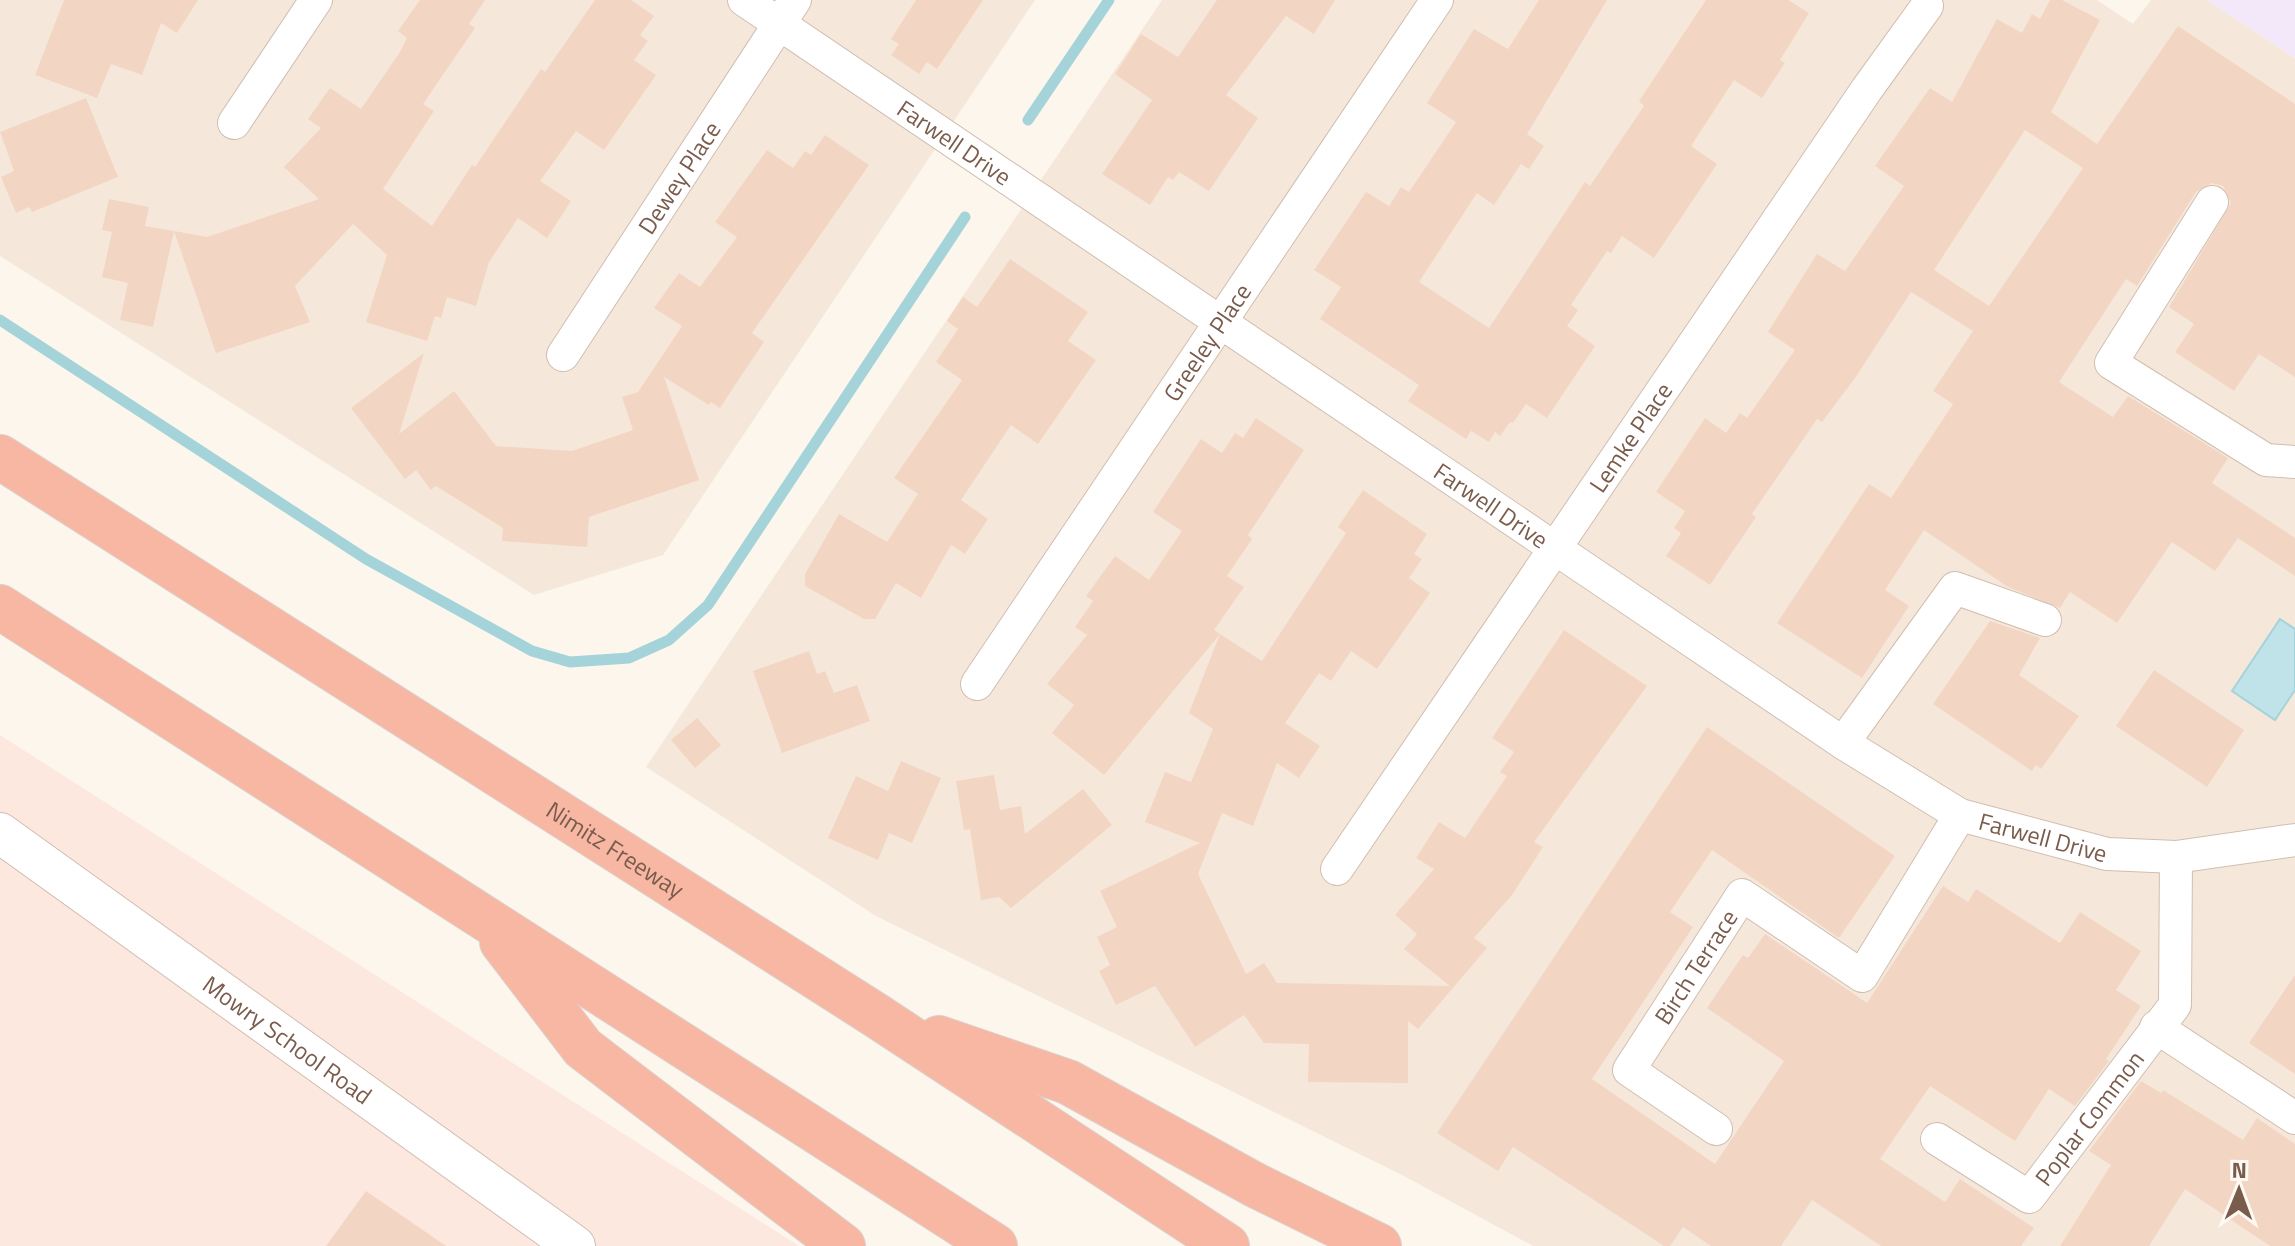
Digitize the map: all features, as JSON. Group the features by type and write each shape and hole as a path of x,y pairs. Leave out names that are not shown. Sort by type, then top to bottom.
{"highway":[{"name":"Nimitz Freeway","path":"0,457 877,1016 1227,1246"},
{"path":"0,607 995,1246"},
{"path":"483,917 583,1048 843,1246"},
{"path":"877,1016 1068,1082 1255,1185 1379,1246"}],"street":[{"path":"234,123 316,0"},
{"name":"Farwell Drive","path":"744,0 787,12 1221,320 1843,743 1960,815 2107,854 2176,857 2295,840"},
{"name":"Greeley Place","path":"977,684 1437,0"},
{"name":"Lemke Place","path":"1337,869 1867,89 1927,6"},
{"name":"Dewey Place","path":"563,355 787,12"},
{"path":"2212,202 2111,363 2266,460 2295,462"},
{"path":"1843,743 1955,588 2045,620"},
{"name":"Birch Terrace","path":"1716,1129 1629,1070 1742,895 1862,976 1960,815"},
{"name":"Mowry School Road","path":"0,833 575,1246"},
{"name":"Poplar Common","path":"1937,1139 2029,1197 2175,1005 2176,857"},
{"name":"Poplar Common","path":"2156,1027 2295,1118"}],"shaded area":[{"path":"0,0 1035,0 663,555 534,595 0,256"},
{"path":"1162,0 2097,0 2133,24 2151,0 2208,0 2295,58 2295,1246 1533,1246 1404,1176 876,916 646,767"},
{"path":"2207,0 2295,0 2295,58"},
{"path":"0,735 799,1246 0,1246"}],"water":[{"path":"2280,619 2295,629 2295,690 2275,720 2232,691"}],"building":[{"path":"64,0 198,0 177,33 161,23 142,75 111,64 97,98 35,75"},
{"path":"420,0 485,0 469,24 475,28 423,104 434,111 383,189 432,226 541,69 545,72 595,0 631,0 654,16 640,35 648,41 634,60 656,75 604,150 576,131 540,181 571,201 547,238 518,218 489,262 476,306 447,297 441,318 435,316 427,341 366,322 387,255 353,224 295,286 310,322 216,353 174,231 207,237 319,199 284,167 321,128 308,119 330,88 361,109 400,52 407,38 398,31"},
{"path":"916,0 983,0 937,69 927,62 919,74 891,55 899,44 891,39"},
{"path":"1217,0 1335,0 1314,34 1286,16 1226,95 1258,118 1209,191 1179,172 1173,180 1168,177 1150,205 1102,174 1152,100 1115,74 1141,34 1178,57"},
{"path":"1539,0 1607,0 1527,134 1544,146 1529,169 1521,164 1494,205 1477,193 1419,282 1489,328 1585,182 1590,186 1644,106 1639,101 1706,0 1788,0 1809,13 1780,60 1785,63 1762,98 1734,80 1691,146 1717,164 1654,258 1622,236 1611,253 1607,251 1571,305 1578,310 1567,326 1595,346 1547,418 1526,404 1500,436 1495,432 1489,442 1471,431 1466,439 1408,401 1419,385 1320,319 1341,287 1314,270 1366,192 1389,206 1401,187 1409,192 1456,122 1427,103 1474,29 1508,49"},
{"path":"2050,0 2062,0 2100,20 2051,112 2097,144 2178,26 2295,104 2295,377 2259,354 2234,391 2175,352 2194,324 2169,307 2231,203 2223,186 2212,183 2196,192 2137,286 2126,279 2059,382 2113,417 2128,396 2228,458 2212,483 2295,538 2295,576 2238,538 2215,571 2172,542 2117,623 2070,592 2060,608 2008,587 1924,530 1885,590 1909,606 1862,678 1777,623 1869,484 1891,498 1953,404 1933,391 1973,331 1911,292 1855,378 1822,422 1817,419 1752,514 1756,517 1710,585 1666,556 1681,533 1674,528 1685,511 1656,492 1705,418 1726,433 1740,413 1747,418 1795,350 1768,332 1817,254 1845,271 1904,186 1875,166 1930,88 1952,102 1997,19 2022,33 2032,14 2040,19","holes":["2025,130 2083,168 1989,306 1934,270"]},
{"path":"86,98 118,177 32,212 29,207 16,213 1,177 14,171 0,132"},
{"path":"825,135 869,165 752,333 764,342 720,408 711,402 709,405 664,377 699,480 589,517 587,547 502,541 503,528 436,486 431,490 416,470 405,479 351,408 424,353 399,434 454,391 496,446 572,451 633,430 622,397 638,392 682,326 654,308 679,273 700,287 737,237 715,222 767,150 793,168 805,151 811,155"},
{"path":"109,199 149,207 145,226 174,231 153,327 120,320 128,283 102,277 112,232 102,230"},
{"path":"1010,259 1088,312 1068,341 1096,360 1038,444 1011,425 961,500 988,519 965,554 951,545 921,598 896,583 875,619 864,619 805,586 805,574 839,514 887,542 918,494 894,478 962,380 936,362 958,329 947,321 963,297 977,307"},
{"path":"1256,418 1304,450 1248,535 1252,539 1227,576 1244,587 1214,630 1220,634 1104,775 1052,733 1074,705 1047,684 1087,635 1075,627 1093,601 1086,596 1115,556 1149,580 1182,531 1153,512 1201,439 1222,453 1235,433 1243,438"},
{"path":"1363,490 1427,534 1414,554 1422,559 1409,578 1430,593 1377,669 1351,651 1331,681 1319,673 1285,723 1320,746 1299,778 1277,763 1253,826 1222,813 1198,874 1246,974 1264,963 1277,983 1450,986 1404,949 1417,934 1395,915 1434,869 1416,858 1439,822 1465,838 1507,776 1500,772 1514,752 1492,738 1564,630 1647,686 1534,842 1543,847 1512,895 1474,938 1487,948 1418,1029 1408,1021 1408,1083 1308,1082 1309,1044 1264,1043 1244,1015 1195,1047 1155,986 1116,1005 1099,971 1110,965 1097,937 1117,927 1100,891 1200,843 1145,822 1165,772 1191,782 1213,729 1189,713 1220,634 1262,661 1346,533 1338,527"},
{"path":"1990,621 2040,638 2019,675 2079,716 2041,769 2036,765 2032,771 1933,704"},
{"path":"809,651 817,674 825,671 834,693 857,685 870,721 782,753 753,671"},
{"path":"2154,670 2244,730 2207,787 2116,726"},
{"path":"697,718 721,745 695,768 671,740"},
{"path":"1707,727 1895,856 1839,938 1712,850 1670,912 1693,927 1592,1079 1715,1164 1784,1061 1707,1008 1743,955 1748,958 1765,934 1867,1003 1943,886 1968,902 1976,889 2060,943 2080,912 2141,951 2116,990 2141,1006 2106,1059 2109,1061 2075,1106 2049,1089 2015,1141 1930,1086 1880,1159 1945,1202 1960,1179 2034,1228 2021,1246 1881,1246 1812,1200 1781,1246 1711,1246 1683,1227 1670,1246 1664,1246 1513,1147 1498,1171 1437,1133"},
{"path":"901,761 941,778 912,843 889,833 878,860 828,838 856,776 888,791"},
{"path":"994,775 1000,810 1021,806 1025,834 1083,789 1112,825 1011,908 999,897 981,900 970,829 964,830 956,781"},
{"path":"2295,975 2295,1074 2249,1043"},
{"path":"2141,1081 2161,1093 2163,1090 2243,1140 2257,1118 2295,1144 2295,1246 2270,1246 2185,1189 2149,1246 2060,1246 2111,1165 2089,1151"},
{"path":"366,1191 446,1246 326,1246"}],"waterway":[{"path":"1028,120 1109,0"},
{"path":"0,320 366,559 532,651 570,662 629,658 669,640 708,605 965,217"}]}
